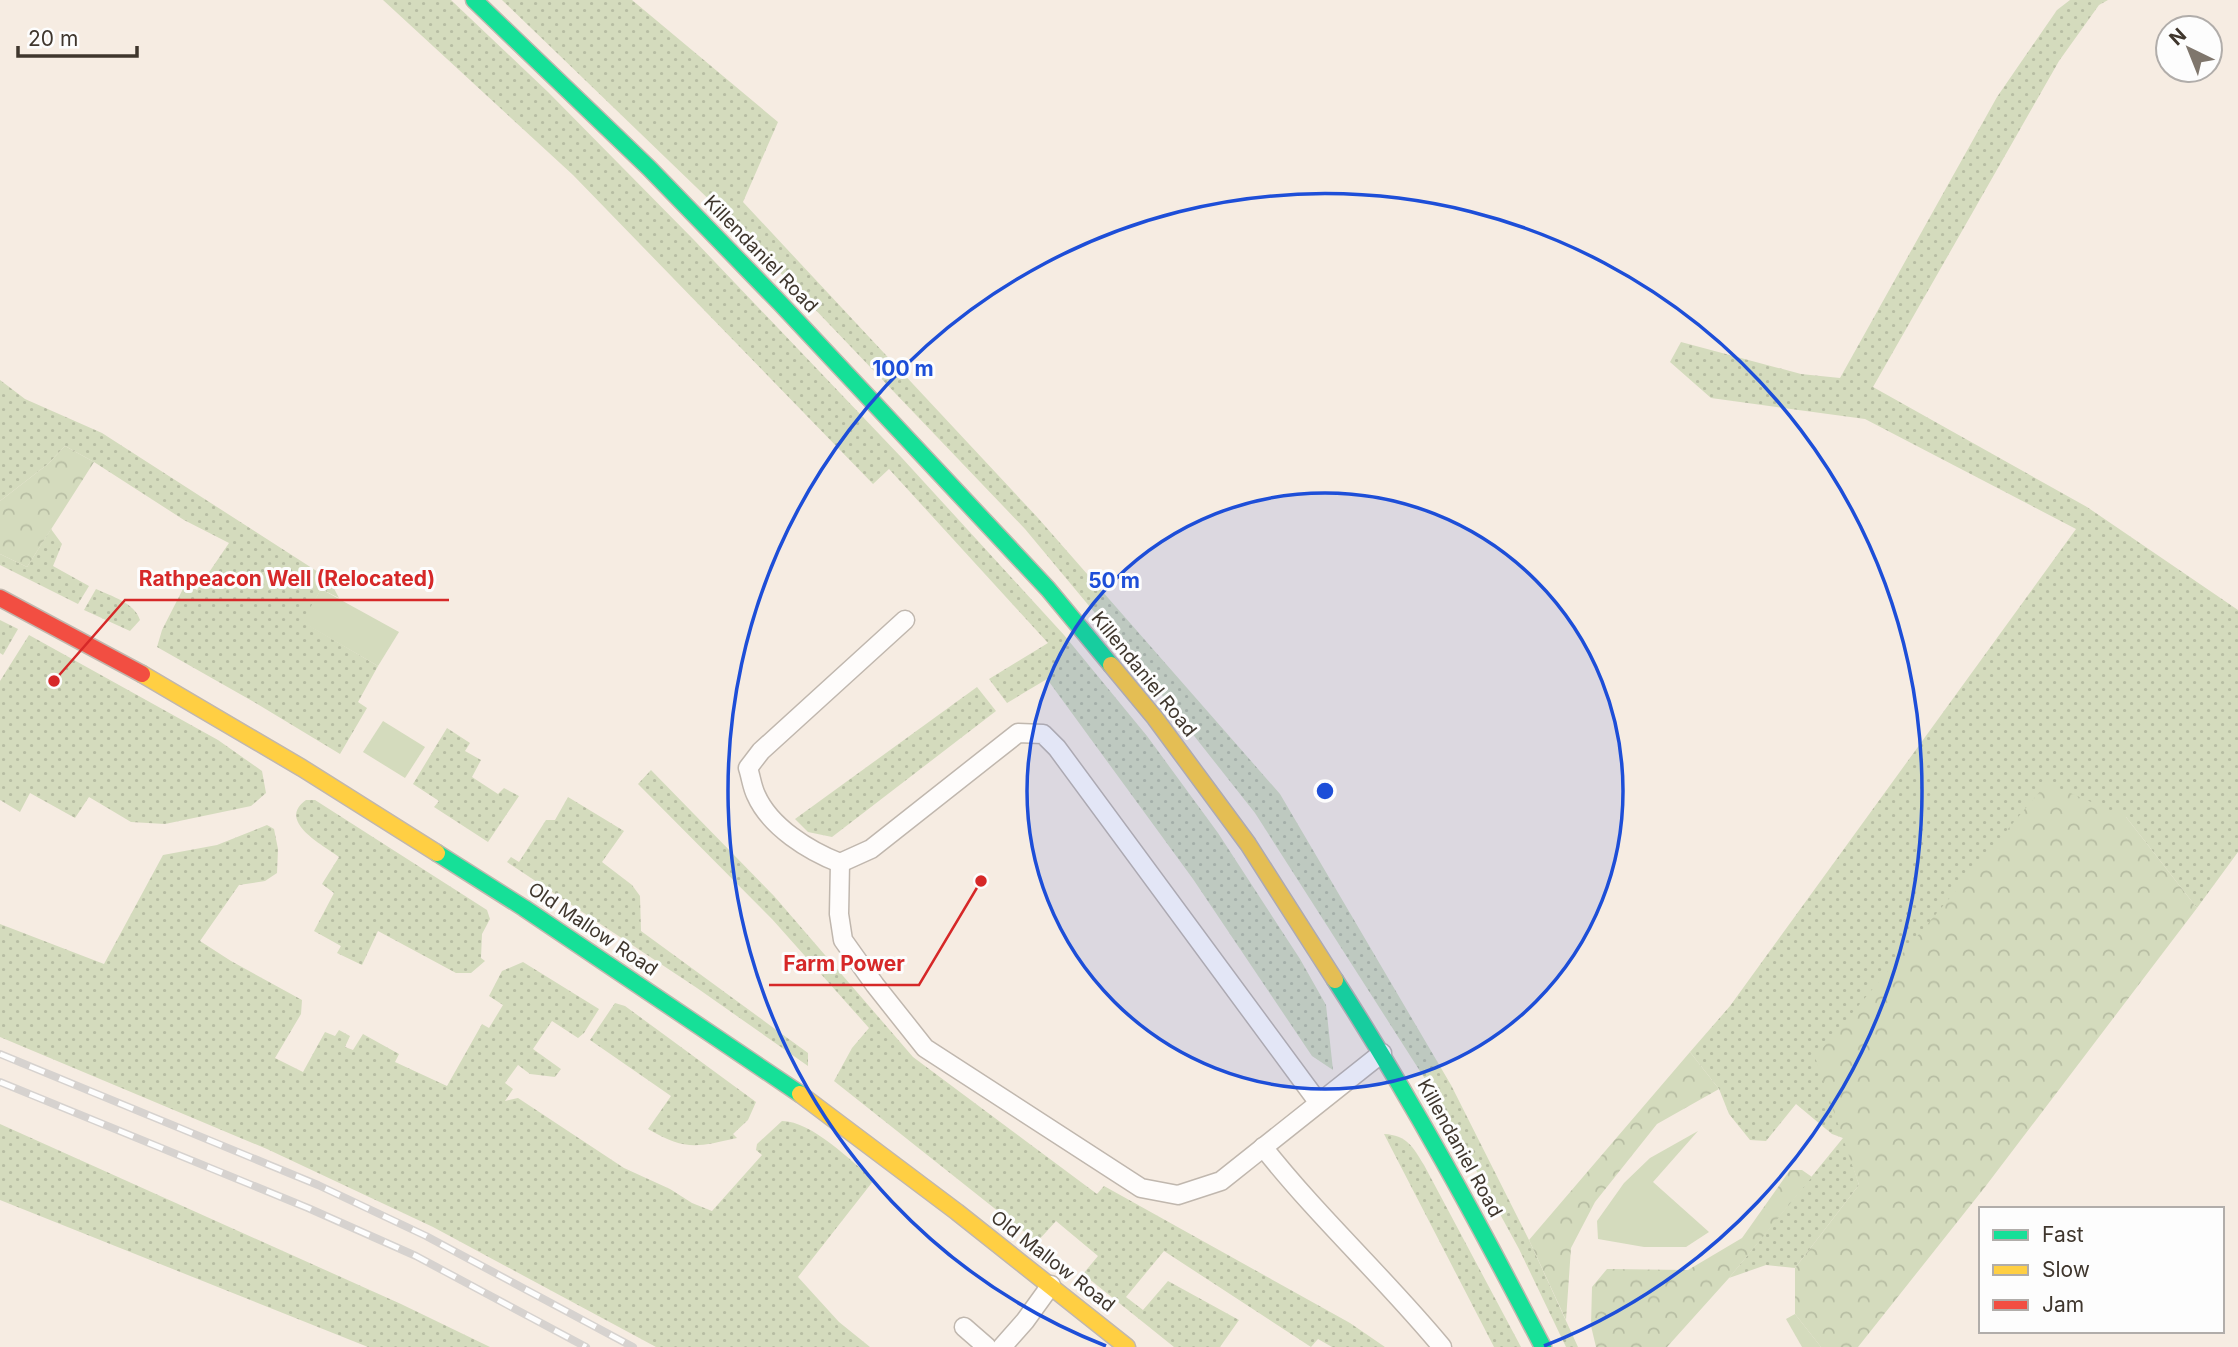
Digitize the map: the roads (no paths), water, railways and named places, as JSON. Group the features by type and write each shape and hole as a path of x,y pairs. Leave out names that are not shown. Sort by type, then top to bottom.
{"street":[{"name":"Killendaniel Road","path":"474,0 668,187 780,303 1048,589 1131,689 1204,782 1255,855 1382,1053 1461,1190 1543,1347"},
{"name":"Old Mallow Road","path":"0,598 129,666 244,734 524,908 790,1087 1051,1285 1127,1347"}],"lane":[{"path":"905,620 761,751 748,768 756,796 775,821 816,854 840,863 871,849 1018,733 1043,734 1057,748 1318,1102"},
{"path":"840,863 839,914 843,940 925,1048 1141,1188 1178,1195 1221,1181 1382,1053"},
{"path":"1264,1147 1298,1191 1406,1303 1442,1347"},
{"path":"1002,1347 1051,1285"},
{"path":"964,1327 987,1347"}],"railway":[{"path":"0,1054 318,1185 426,1236 633,1347"},
{"path":"0,1082 308,1208 416,1256 586,1347"}],"place":[{"name":"Rathpeacon Well (Relocated)","path":"54,681"},
{"name":"Farm Power","path":"981,881"}]}
